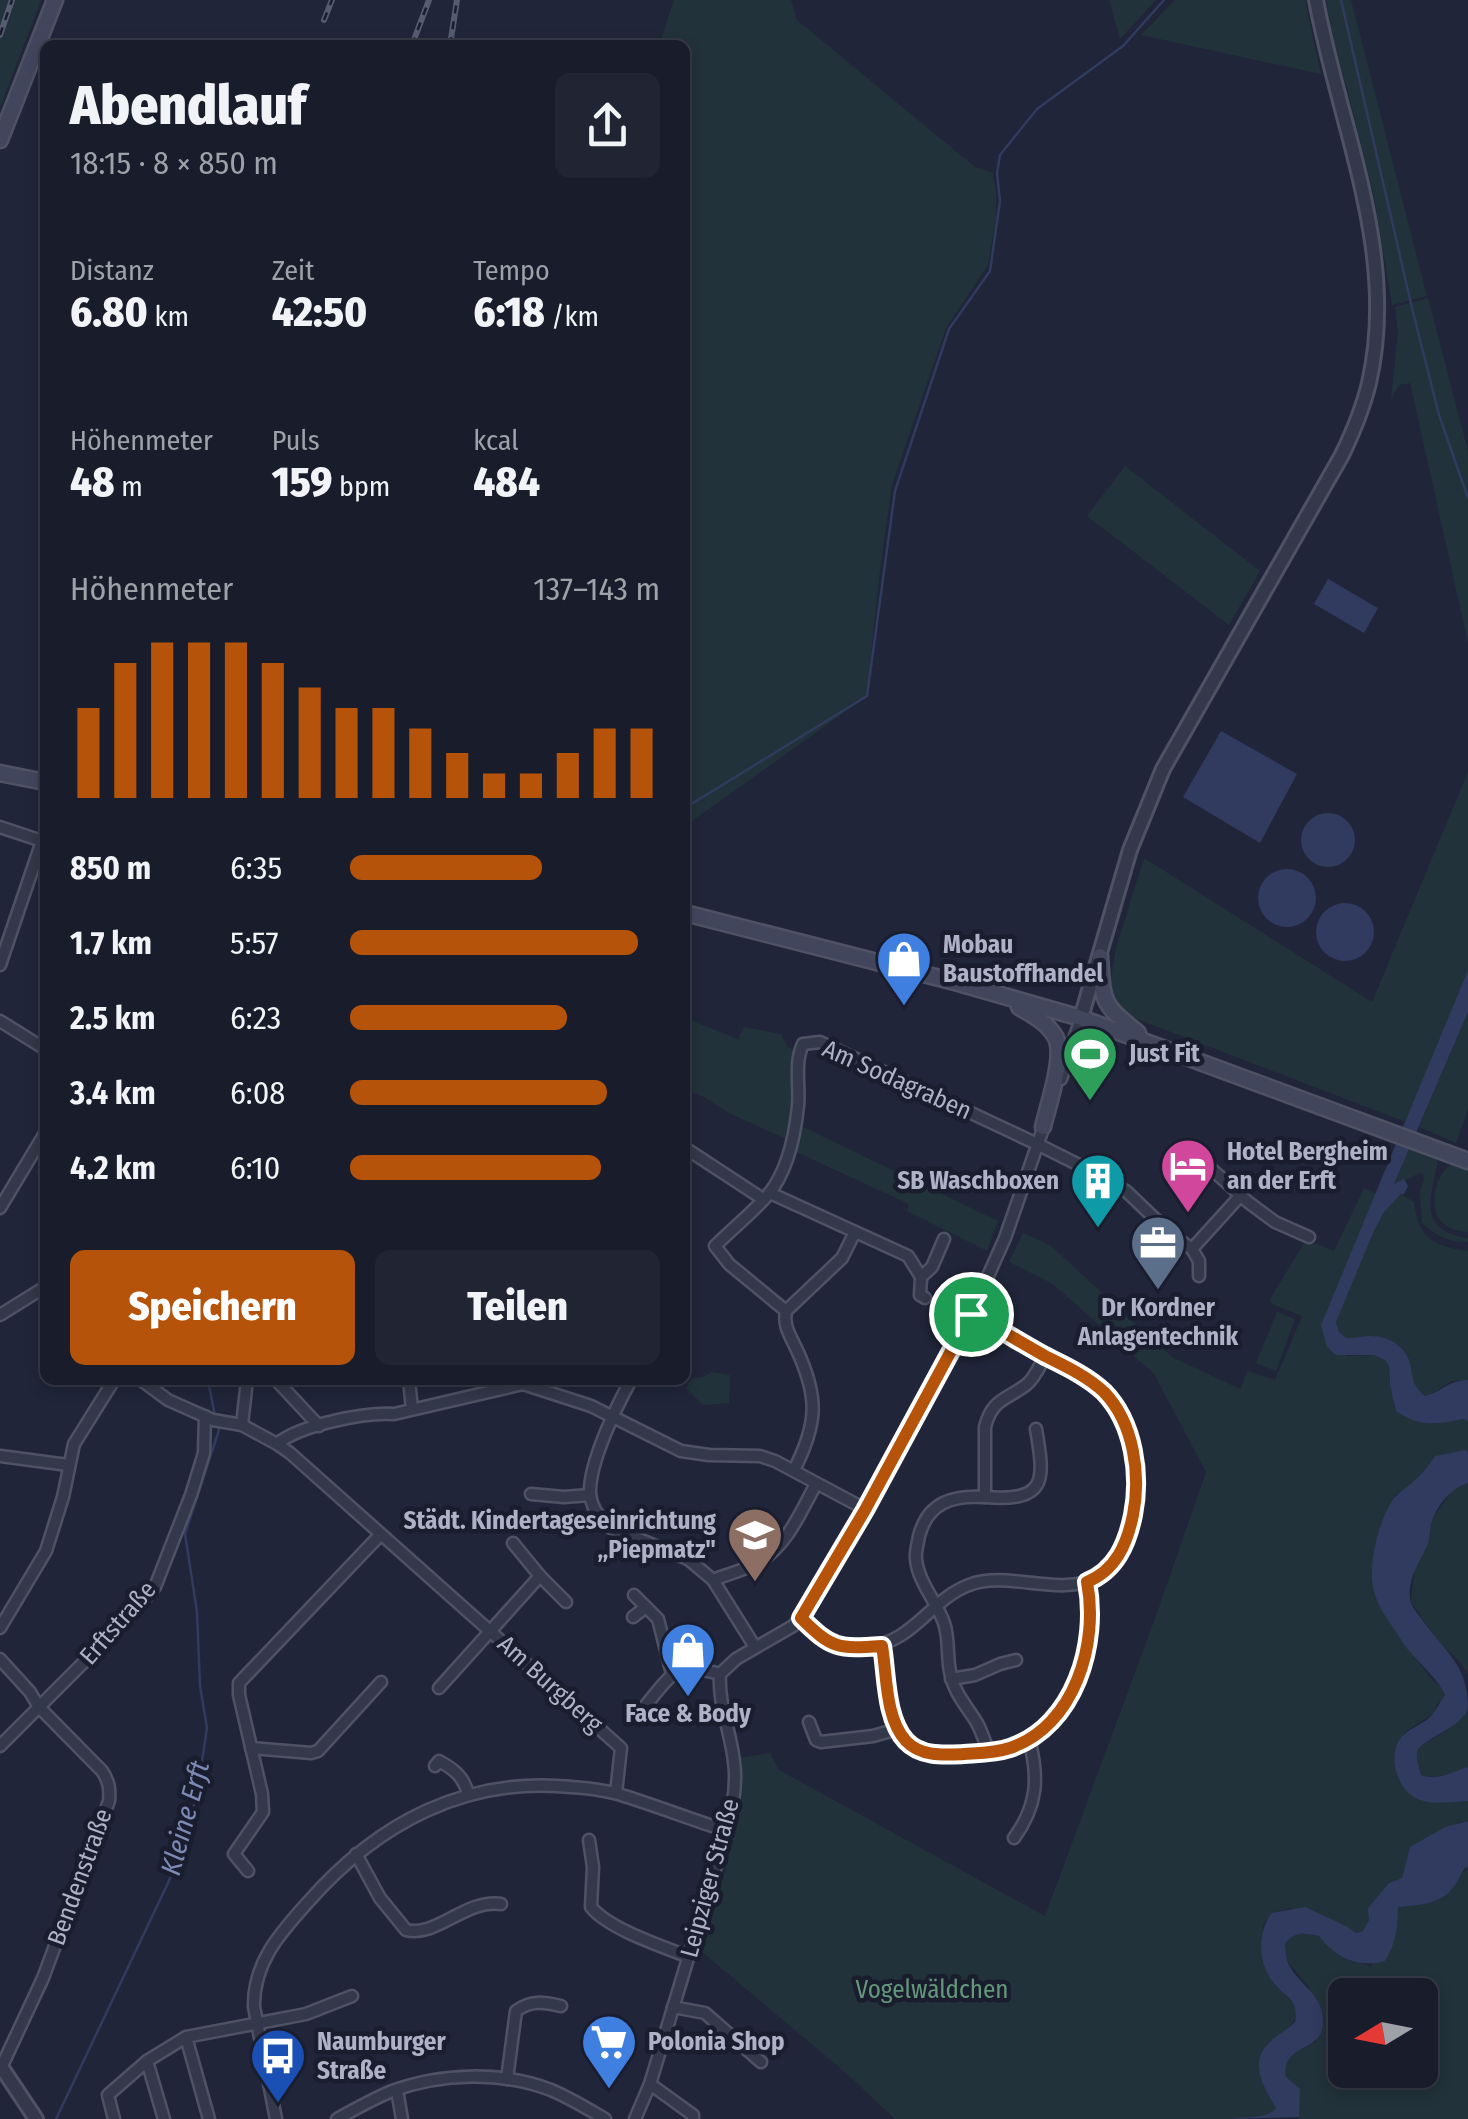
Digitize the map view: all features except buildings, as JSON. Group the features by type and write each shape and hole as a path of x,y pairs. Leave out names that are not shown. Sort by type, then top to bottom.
{"main road":[{"path":"0,140 55,0"},
{"path":"0,773 40,781"},
{"path":"690,914 1082,1018 1468,1161"},
{"path":"1100,956 1102,992 1108,1007 1146,1040"},
{"path":"1001,996 1040,1020 1058,1044 1044,1126"}],"street":[{"path":"646,1705 672,1674 693,1669 720,1674 754,1647 793,1626 865,1510 971,1314 1005,1238 1082,1018 1130,850 1163,769 1351,435 1368,384 1376,332 1374,252 1360,176 1316,0"},
{"path":"0,827 40,841"},
{"path":"0,965 40,853"},
{"path":"0,1021 40,1046"},
{"name":"Am Sodagraben","path":"786,1311 729,1264 715,1246 767,1196 784,1164 796,1121 798,1056 803,1044 820,1042 840,1050 1038,1144"},
{"path":"0,1208 40,1141"},
{"path":"1038,1144 1126,1191 1192,1249 1199,1261 1199,1276"},
{"path":"690,1151 767,1196 908,1256 921,1277 920,1295 925,1298"},
{"path":"1206,1165 1274,1222 1309,1237"},
{"path":"1192,1249 1240,1196"},
{"path":"794,1470 807,1445 814,1404 807,1375 786,1328 786,1311 842,1258 855,1232"},
{"path":"921,1277 932,1267 944,1238"},
{"path":"0,1315 40,1295"},
{"path":"801,1618 840,1648 882,1646 968,1585 986,1581 1087,1582 1102,1574 1119,1555 1135,1504 1136,1483 1126,1426 1103,1392 1074,1370 971,1314"},
{"path":"984,1497 985,1427 991,1410 1031,1380 1045,1356"},
{"path":"0,1628 46,1551 63,1498 74,1444 111,1385"},
{"name":"Am Burgberg","path":"148,1385 168,1400 209,1418 242,1426 277,1444 490,1630 621,1748 616,1794"},
{"path":"242,1426 246,1385"},
{"path":"281,1385 319,1426"},
{"path":"409,1385 412,1409"},
{"path":"277,1444 286,1436 319,1426 376,1413 394,1414 519,1385"},
{"path":"526,1385 590,1406 681,1451 760,1456 794,1470 865,1510"},
{"path":"628,1385 611,1418 592,1477 593,1507 609,1528 688,1558 714,1580 754,1647"},
{"name":"Erftstraße","path":"0,1746 155,1586 191,1494 204,1453 209,1418"},
{"path":"988,1752 979,1726 951,1678 947,1632 920,1574 916,1558 918,1541 926,1517 950,1498 1023,1496 1038,1485 1043,1468 1036,1429"},
{"path":"0,1456 68,1465"},
{"path":"714,1580 773,1553 816,1484"},
{"path":"531,1494 590,1494"},
{"path":"248,1870 234,1854 262,1812 262,1794 239,1683 380,1535"},
{"path":"513,1543 566,1602"},
{"path":"490,1630 540,1576"},
{"path":"882,1646 892,1714 906,1740 925,1752 950,1755 1011,1748 1049,1725 1073,1688 1091,1630 1087,1582"},
{"path":"634,1595 658,1619 672,1674"},
{"path":"634,1617 646,1608"},
{"name":"Am Burgberg","path":"440,1688 490,1630"},
{"name":"Bendenstraße","path":"0,1659 30,1692 38,1708 102,1772 110,1792 43,1978 0,2067"},
{"path":"951,1678 975,1675 1016,1660"},
{"name":"Leipziger Straße","path":"635,2119 650,2084 732,1809 735,1765 722,1705 720,1674"},
{"path":"250,1748 318,1751 381,1682"},
{"path":"809,1722 816,1740 827,1742 873,1736 898,1728"},
{"path":"1014,1838 1036,1788 1036,1766 1029,1739"},
{"path":"435,1766 439,1761 454,1769 466,1784 468,1794"},
{"path":"276,2119 256,2022 254,1995 259,1970 281,1932 322,1887 356,1854 382,1836 428,1810 468,1794 526,1785 616,1794 727,1831"},
{"path":"589,1840 593,1867 591,1907 598,1916 689,1957"},
{"path":"356,1854 380,1898 406,1930 422,1931 487,1902 501,1904"},
{"path":"114,2119 108,2095 147,2062 186,2037 306,2014 352,1996"},
{"path":"507,2079 516,2012 525,2004 561,2006"},
{"path":"673,2007 705,2013 762,2062"},
{"path":"186,2037 208,2119"},
{"path":"147,2062 164,2119"},
{"path":"0,2067 36,2119"},
{"path":"338,2119 397,2090 432,2080 484,2077 549,2090 606,2119"},
{"path":"650,2084 693,2119"},
{"path":"397,2090 402,2119"}],"green space":[{"path":"0,0 41,0 0,108"},
{"path":"674,0 791,0 797,20 975,167 993,173 996,193 988,265 946,328 892,485 867,696 690,822 690,40 661,40"},
{"path":"1109,0 1156,0 1120,39"},
{"path":"1175,0 1305,0 1321,74 1141,35"},
{"path":"1326,0 1351,0 1427,296 1392,305 1374,197 1336,54"},
{"path":"1428,298 1468,451 1468,643 1410,383 1399,385 1391,399 1398,333 1395,307"},
{"path":"1125,466 1260,571 1229,625 1087,516"},
{"path":"1468,772 1468,970 1406,1122 1116,1011 1110,984 1116,948 1144,858 1372,1002"},
{"path":"1468,1012 1468,1109 1456,1143 1419,1127"},
{"path":"690,1020 738,1039 744,1027 781,1034 794,1050 786,1139 690,1091"},
{"path":"799,1125 998,1221 987,1251 907,1211 909,1204 794,1151"},
{"path":"1409,1149 1438,1159 1431,1198 1434,1219 1451,1234 1468,1238 1468,1242 1443,1237 1422,1222 1423,1174 1393,1186"},
{"path":"1450,1165 1468,1169 1468,1232 1447,1226 1436,1211 1437,1185"},
{"name":"Vogelwäldchen","path":"1364,1188 1376,1194 1321,1325 1347,1356 1374,1355 1385,1359 1396,1411 1428,1423 1468,1421 1468,1453 1435,1456 1418,1478 1394,1497 1389,1621 1445,1695 1434,1713 1404,1733 1411,1795 1432,1802 1468,1801 1468,1821 1410,1847 1402,1878 1389,1883 1369,1908 1369,1920 1363,1931 1356,1933 1346,1926 1290,1908 1271,1913 1263,1926 1270,1974 1274,1984 1294,2004 1296,2015 1286,2030 1276,2112 1271,2117 895,2119 701,1951 734,1833 738,1758 770,1753 779,1770 1045,1916 1206,1472 1154,1374 1053,1284 1009,1262 1023,1233 1050,1245 1172,1357 1240,1389 1248,1371 1275,1380 1302,1316 1272,1304 1270,1299 1306,1240 1334,1251"},
{"path":"1401,1194 1414,1202 1419,1224 1429,1238 1468,1251 1468,1380 1451,1381 1428,1396 1414,1384 1403,1348 1386,1340 1346,1339 1336,1321 1374,1231 1384,1212"},
{"path":"1277,1312 1295,1319 1276,1371 1256,1363"},
{"path":"711,1372 730,1375 729,1403 703,1405 686,1388 691,1379"},
{"path":"1468,1483 1468,1674 1438,1641 1411,1602 1415,1568 1428,1542 1433,1518 1453,1490"},
{"path":"1468,1708 1468,1767 1439,1776 1421,1775 1416,1753 1419,1747 1452,1726"},
{"path":"1468,1867 1468,2119 1298,2119 1286,2068 1293,2054 1316,2042 1309,1987 1288,1962 1285,1944 1300,1934 1319,1936 1336,1952 1371,1966 1398,1922 1398,1906 1458,1878"}],"water":[{"path":"1328,579 1378,608 1364,633 1314,604"},
{"path":"1221,731 1297,774 1260,843 1183,797"},
{"path":"1328,813 1347,821 1355,840 1347,859 1328,867 1309,859 1301,840 1309,821"},
{"path":"1287,869 1307,878 1316,898 1307,918 1287,927 1267,918 1258,898 1267,878"},
{"path":"1345,903 1365,912 1374,932 1365,952 1345,961 1325,952 1316,932 1325,912"},
{"path":"1468,970 1468,1012 1394,1184 1404,1179 1408,1186 1384,1212 1336,1322 1346,1338 1377,1337 1397,1344 1407,1355 1415,1384 1425,1396 1468,1380 1468,1421 1428,1423 1396,1411 1385,1360 1374,1355 1336,1355 1327,1347 1321,1325"},
{"path":"1466,1450 1468,1483 1451,1493 1438,1509 1410,1587 1412,1605 1454,1660 1467,1693 1465,1714 1420,1747 1417,1754 1421,1775 1428,1777 1468,1767 1468,1801 1431,1802 1406,1790 1397,1774 1396,1747 1407,1732 1432,1715 1445,1695 1406,1647 1379,1605 1372,1582 1373,1558 1382,1521 1394,1498 1435,1456"},
{"path":"1468,1821 1468,1867 1441,1898 1398,1907 1396,1935 1385,1961 1366,1963 1348,1959 1314,1935 1296,1935 1285,1944 1287,1960 1319,2003 1323,2022 1317,2039 1290,2058 1286,2066 1286,2077 1300,2089 1299,2117 1229,2119 1262,2116 1276,2108 1260,2075 1260,2059 1269,2043 1295,2022 1293,2003 1273,1982 1262,1956 1262,1939 1271,1913 1305,1907 1356,1933 1363,1931 1369,1920 1368,1908 1389,1883 1402,1878 1410,1847 1445,1827"}],"waterway":[{"path":"690,805 867,696 895,491 949,329 990,271 1000,201 1000,155 1037,109 1123,46 1164,0"},
{"path":"1341,0 1439,415 1468,498"},
{"name":"Kleine Erft","path":"209,1385 215,1416"},
{"name":"Kleine Erft","path":"56,2119 187,1836 207,1728 200,1686 197,1612 185,1534 219,1430 217,1423"}],"railway":[{"path":"0,35 12,0"},
{"path":"324,20 332,0"},
{"path":"414,40 429,0"},
{"path":"451,40 457,0"}],"place":[{"name":"Mobau Baustoffhandel","path":"904,1008"},
{"name":"Just Fit","path":"1090,1103"},
{"name":"Hotel Bergheim an der Erft","path":"1188,1215"},
{"name":"SB Waschboxen","path":"1098,1230"},
{"name":"Dr Kordner Anlagentechnik","path":"1158,1292"},
{"name":"Städt. Kindertageseinrichtung „Piepmatz\"","path":"755,1584"},
{"name":"Face & Body","path":"688,1699"},
{"name":"Polonia Shop","path":"609,2091"},
{"name":"Naumburger Straße","path":"278,2105"}],"route":[{"path":"971,1314 1074,1370 1103,1392 1126,1426 1134,1464 1135,1504 1119,1555 1102,1574 1087,1582 1091,1630 1063,1708 1040,1732 1011,1748 936,1755 913,1746 898,1728 892,1714 882,1646 840,1648 801,1618 865,1510 971,1314"}]}
